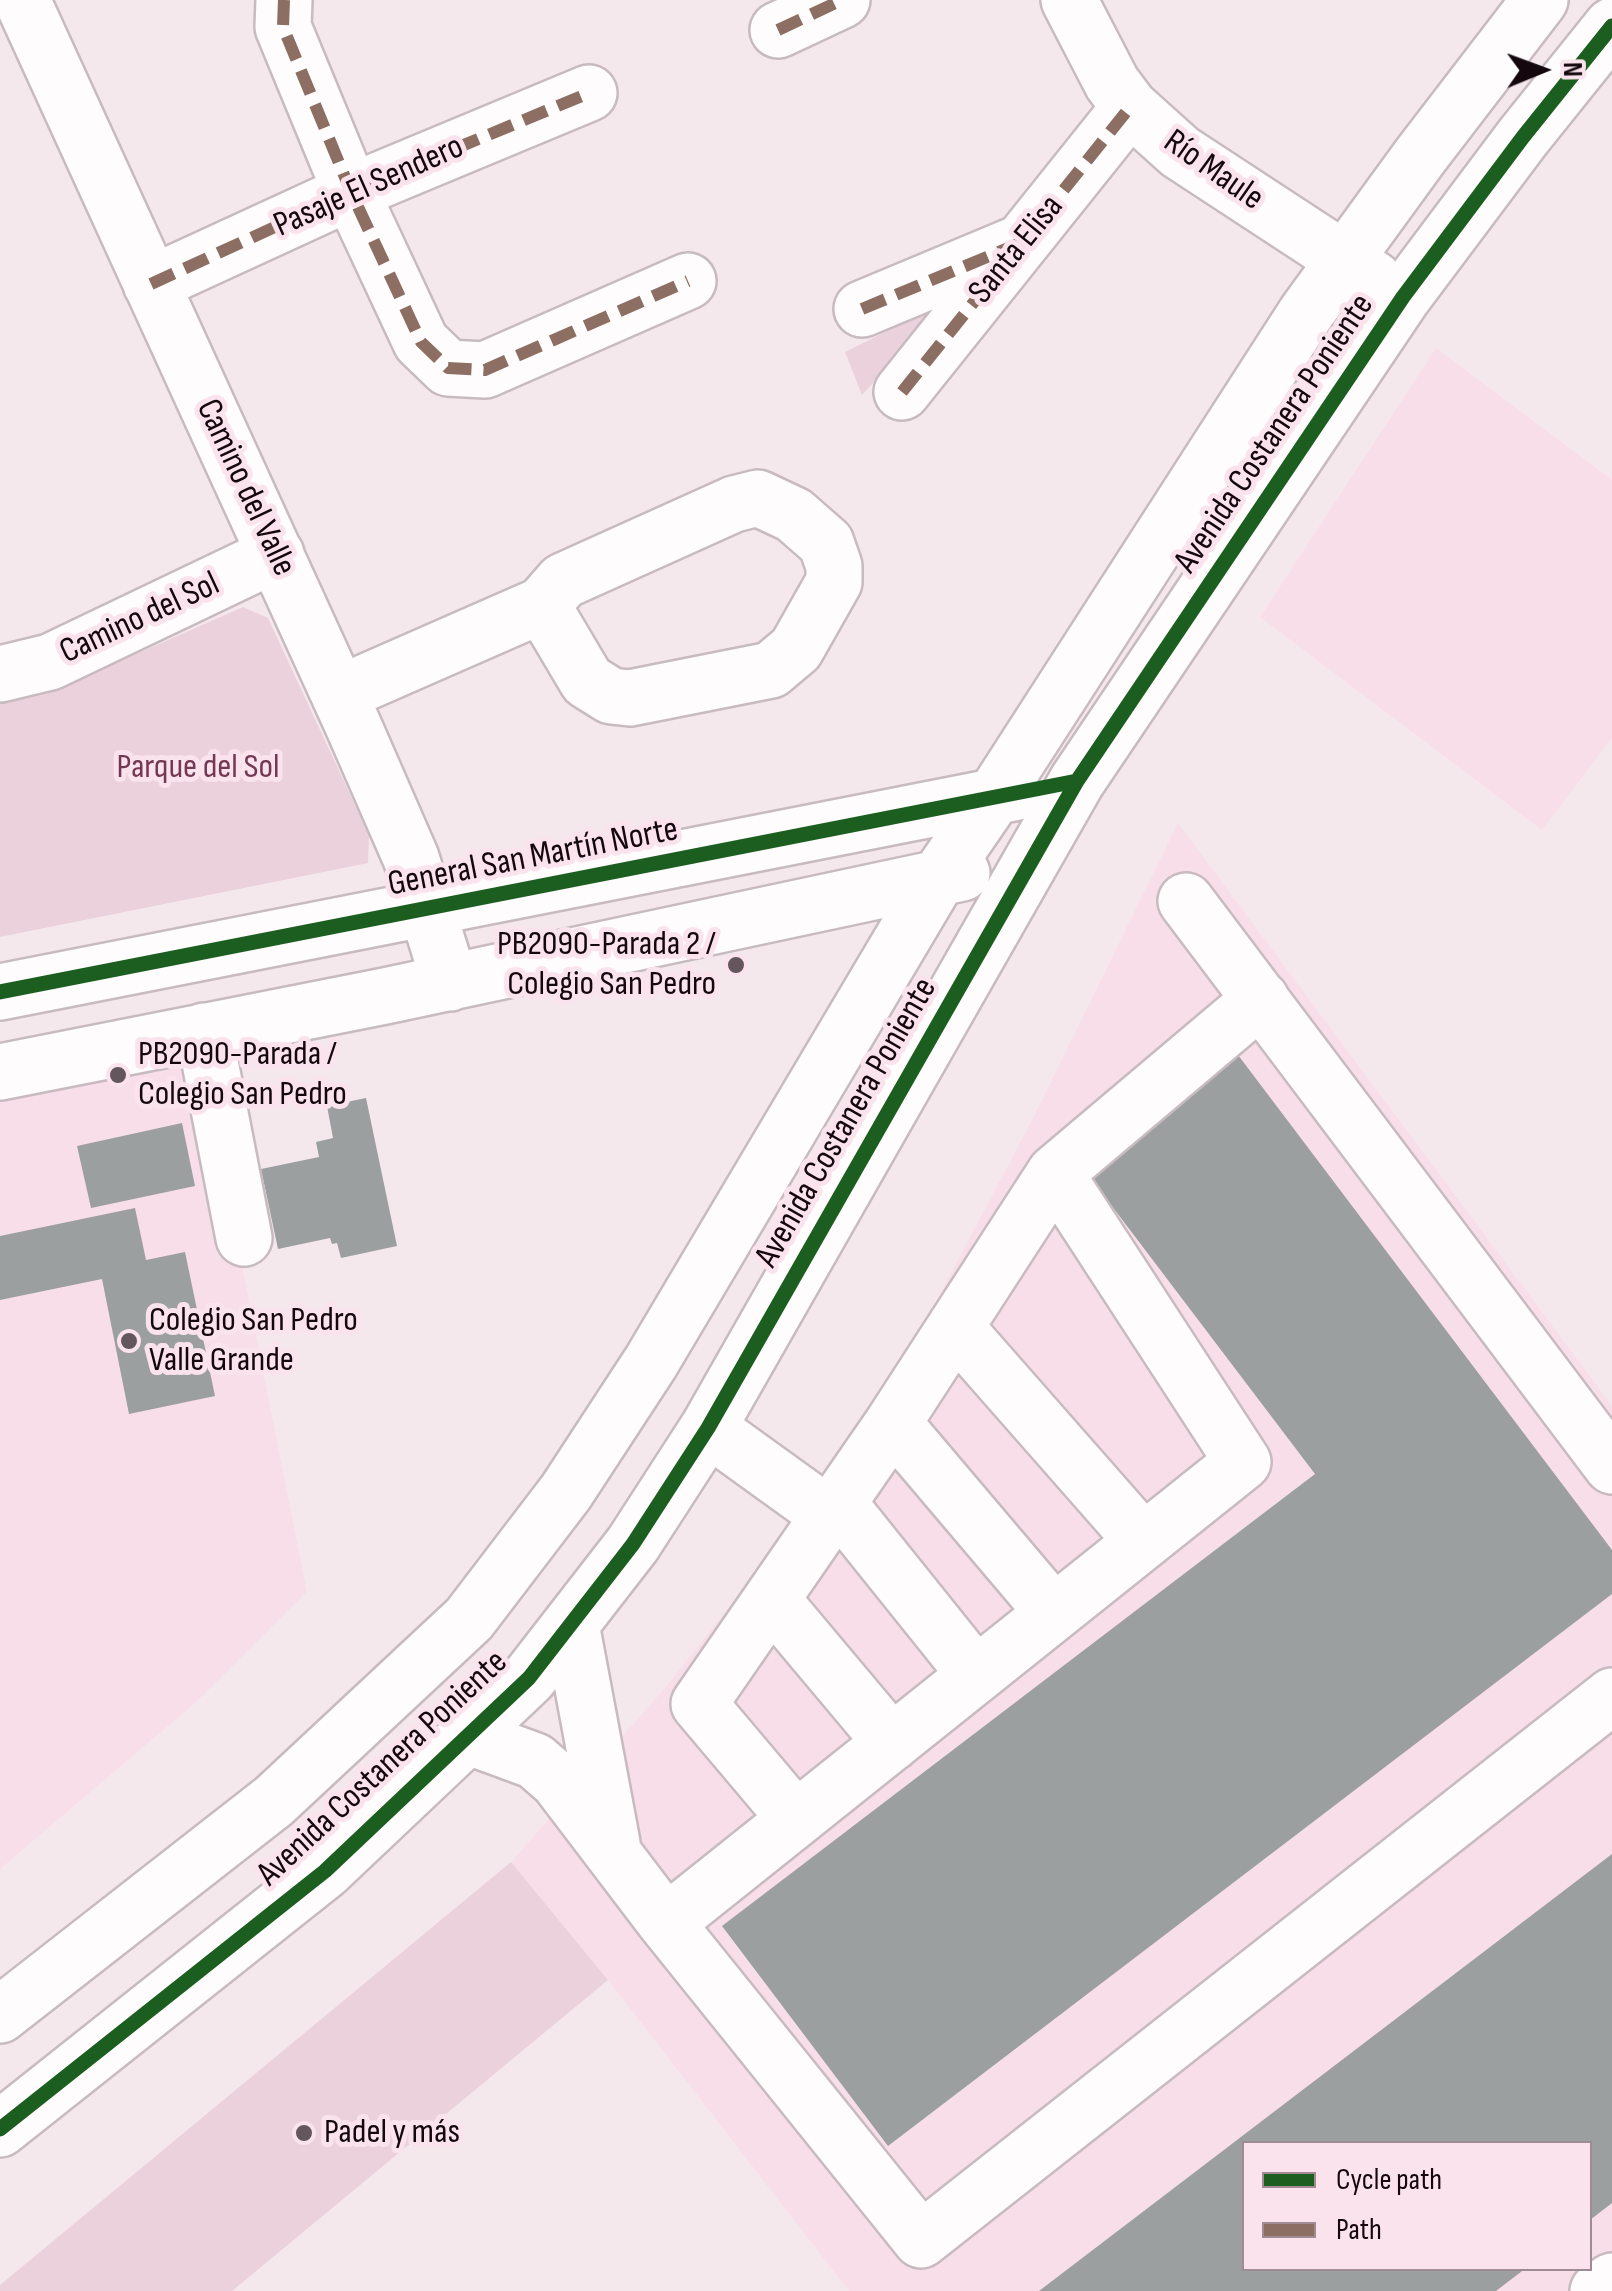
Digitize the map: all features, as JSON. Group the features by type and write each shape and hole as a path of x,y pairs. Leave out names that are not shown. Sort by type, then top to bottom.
{"street":[{"name":"Camino del Valle","path":"22,0 340,694 411,858 450,982"},
{"path":"284,0 282,27 352,192 421,342 448,368 485,370 688,281"},
{"path":"778,30 842,0"},
{"name":"Río Maule","path":"1069,0 1112,82 1130,107 1180,152 1403,297"},
{"name":"Avenida Costanera Poniente","path":"0,2015 274,1801 469,1619 566,1492 651,1362 939,877 1306,313 1540,0"},
{"name":"Avenida Costanera Poniente","path":"0,2129 325,1872 529,1678 571,1624 632,1544 708,1428 1077,781 1403,297 1612,26"},
{"name":"Pasaje El Sendero","path":"151,284 352,192 588,93"},
{"name":"Santa Elisa","path":"902,392 1130,107"},
{"path":"862,309 1026,240"},
{"path":"340,694 542,606 564,581 734,504 758,498 794,515 826,544 834,566 834,582 796,650 772,670 630,698 611,696 587,681 542,606"},
{"name":"Camino del Sol","path":"0,674 50,662 276,554"},
{"name":"General San Martín Norte","path":"0,992 1077,781"},
{"path":"0,1072 1030,859"},
{"path":"1186,901 1612,1466"},
{"path":"796,1819 700,1704 892,1422 1054,1173 1260,999"},
{"path":"204,1032 244,1238"},
{"path":"830,1059 866,1042 884,1043 895,1057 898,1092"},
{"path":"666,1923 1243,1462 1054,1173"},
{"path":"955,1327 1143,1541"},
{"path":"892,1422 1054,1613"},
{"path":"708,1428 834,1509 976,1675"},
{"path":"772,1600 892,1742"},
{"path":"571,1624 614,1851"},
{"path":"467,1736 535,1761 558,1781 666,1923 921,2240 1612,1696"},
{"path":"1598,2291 1612,2280"}],"shaded area":[{"path":"1436,348 1612,480 1612,738 1542,830 1260,617"},
{"path":"1178,823 1612,1406 1612,2291 849,2291 608,1980 511,1862 665,1688 779,1544 921,1330 1032,1120"},
{"name":"Colegio San Pedro Valle Grande","path":"199,1049 307,1592 196,1702 0,1869 0,1090"}],"green space":[{"path":"949,300 862,395 845,352"},
{"name":"Parque del Sol","path":"243,607 268,618 369,835 368,863 0,937 0,704 43,695"},
{"name":"Padel y más","path":"511,1862 608,1980 232,2291 0,2291 0,2285"}],"building":[{"path":"1235,1051 1612,1550 1612,1594 888,2146 722,1926 1315,1474 1083,1168"},
{"path":"366,1098 397,1246 341,1258 337,1243 332,1244 330,1238 278,1249 261,1169 319,1157 316,1142 333,1138 327,1106"},
{"path":"182,1123 195,1186 91,1208 77,1146"},
{"path":"135,1208 146,1260 185,1252 215,1396 129,1414 102,1279 0,1300 0,1236"},
{"path":"1612,1854 1612,2203 1592,2218 1592,2141 1242,2141 1242,2271 1522,2271 1496,2291 1039,2291"}],"marked path":[{"path":"284,0 283,27 351,192 421,342 448,368 485,370 688,281"},
{"path":"778,30 842,0"},
{"path":"151,284 351,192 589,93"},
{"path":"902,392 1130,107"},
{"path":"862,309 1023,242"}],"cycle path":[{"path":"0,2129 325,1871 529,1678 633,1544 708,1428 1077,781 1403,297 1612,26"},
{"path":"0,992 1077,781"}],"place":[{"name":"PB2090-Parada 2 / Colegio San Pedro","path":"736,965"},
{"name":"PB2090-Parada / Colegio San Pedro","path":"118,1075"},
{"name":"Colegio San Pedro Valle Grande","path":"129,1341"},
{"name":"Padel y más","path":"304,2133"}]}
